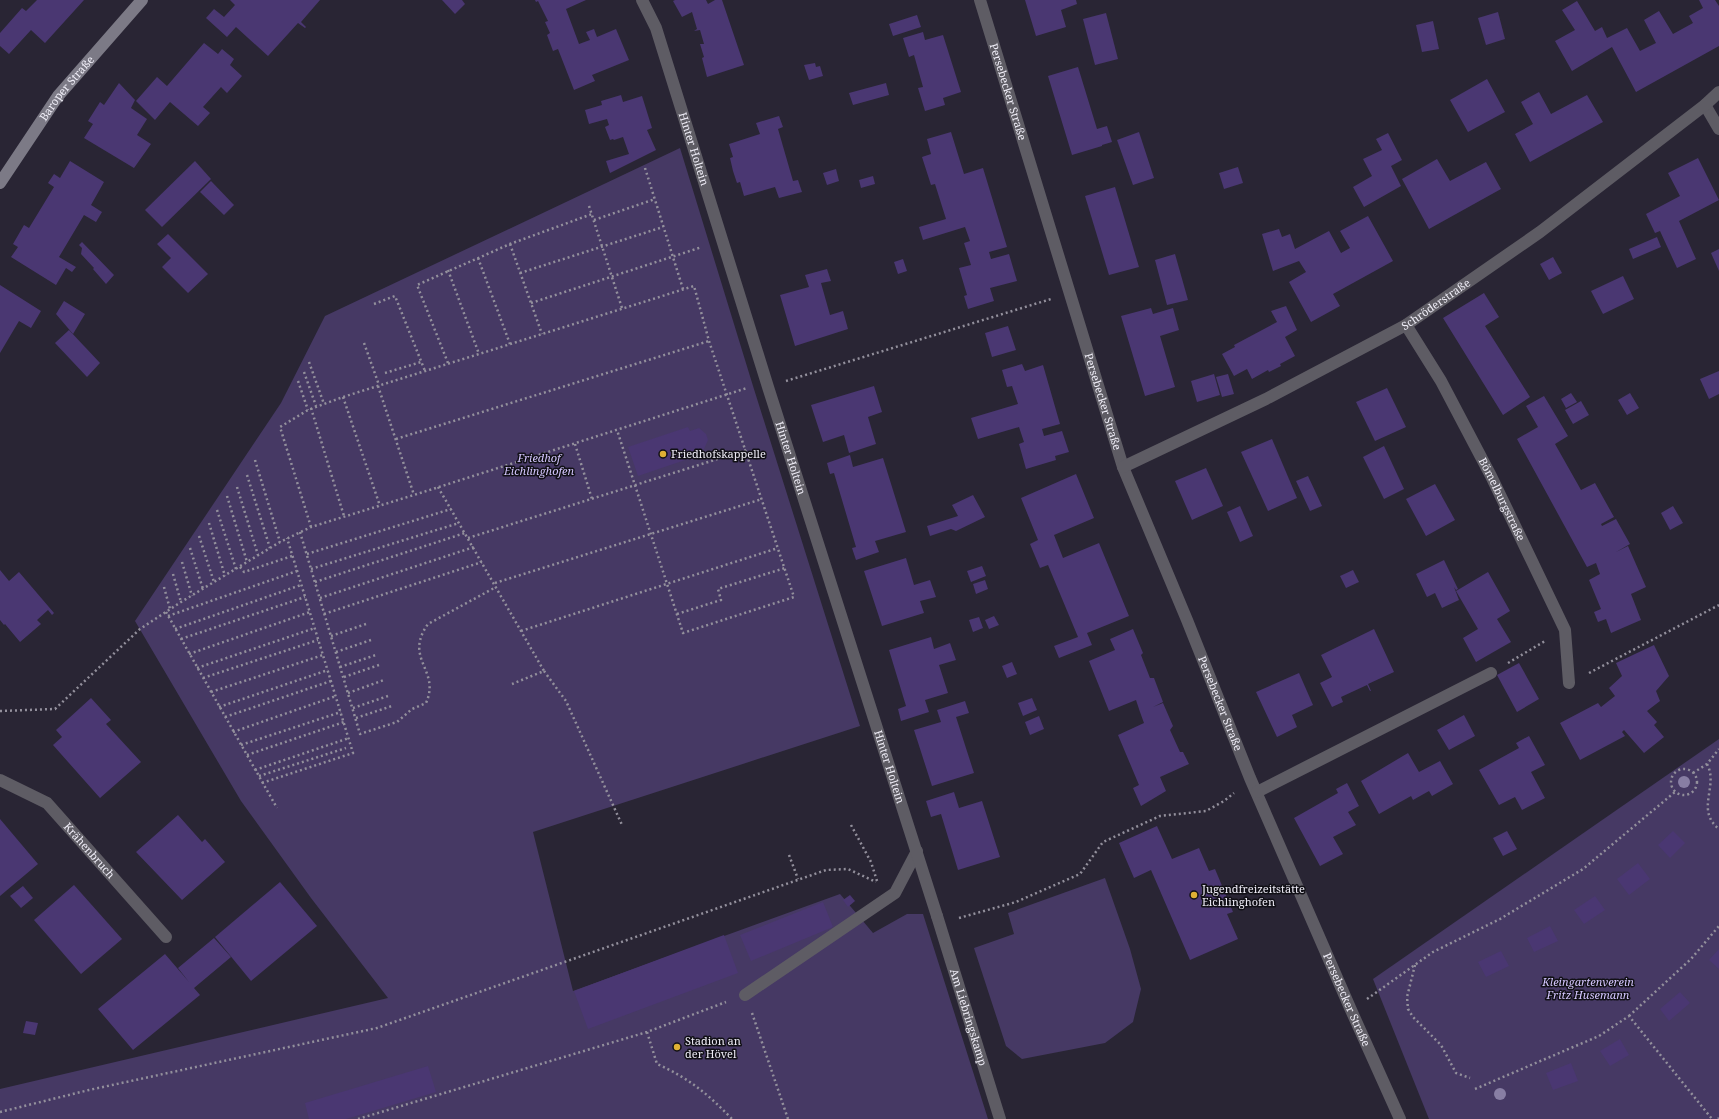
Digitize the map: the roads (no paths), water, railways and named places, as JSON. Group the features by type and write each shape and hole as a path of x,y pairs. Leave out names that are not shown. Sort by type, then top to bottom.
{"main road":[{"name":"Baroper Straße","path":"0,183 58,96 142,0"}],"street":[{"name":"Hinter Holtein","path":"642,0 656,28 767,384 937,916"},
{"name":"Persebecker Straße","path":"980,0 1071,293 1123,467 1257,792 1351,1010 1400,1119"},
{"name":"Schröderstraße","path":"1123,467 1266,399 1406,325 1540,232 1706,104 1719,92"},
{"path":"1706,104 1719,129"},
{"name":"Bömelburgstraße","path":"1406,325 1441,381 1491,476 1565,630 1569,683"},
{"path":"1257,792 1491,673"},
{"name":"Krähenbruch","path":"0,780 47,803 166,937"},
{"path":"745,994 895,894 917,851"},
{"name":"Am Liebringskamp","path":"937,916 1000,1119"}],"place":[{"name":"Friedhofskappelle","path":"663,454"},
{"name":"Jugendfreizeitstätte Eichlinghofen","path":"1194,895"},
{"name":"Stadion an der Hövel","path":"677,1047"}],"park label":[{"name":"Friedhof Eichlinghofen","path":"539,464"},
{"name":"Kleingartenverein Fritz Husemann","path":"1588,988"}]}
